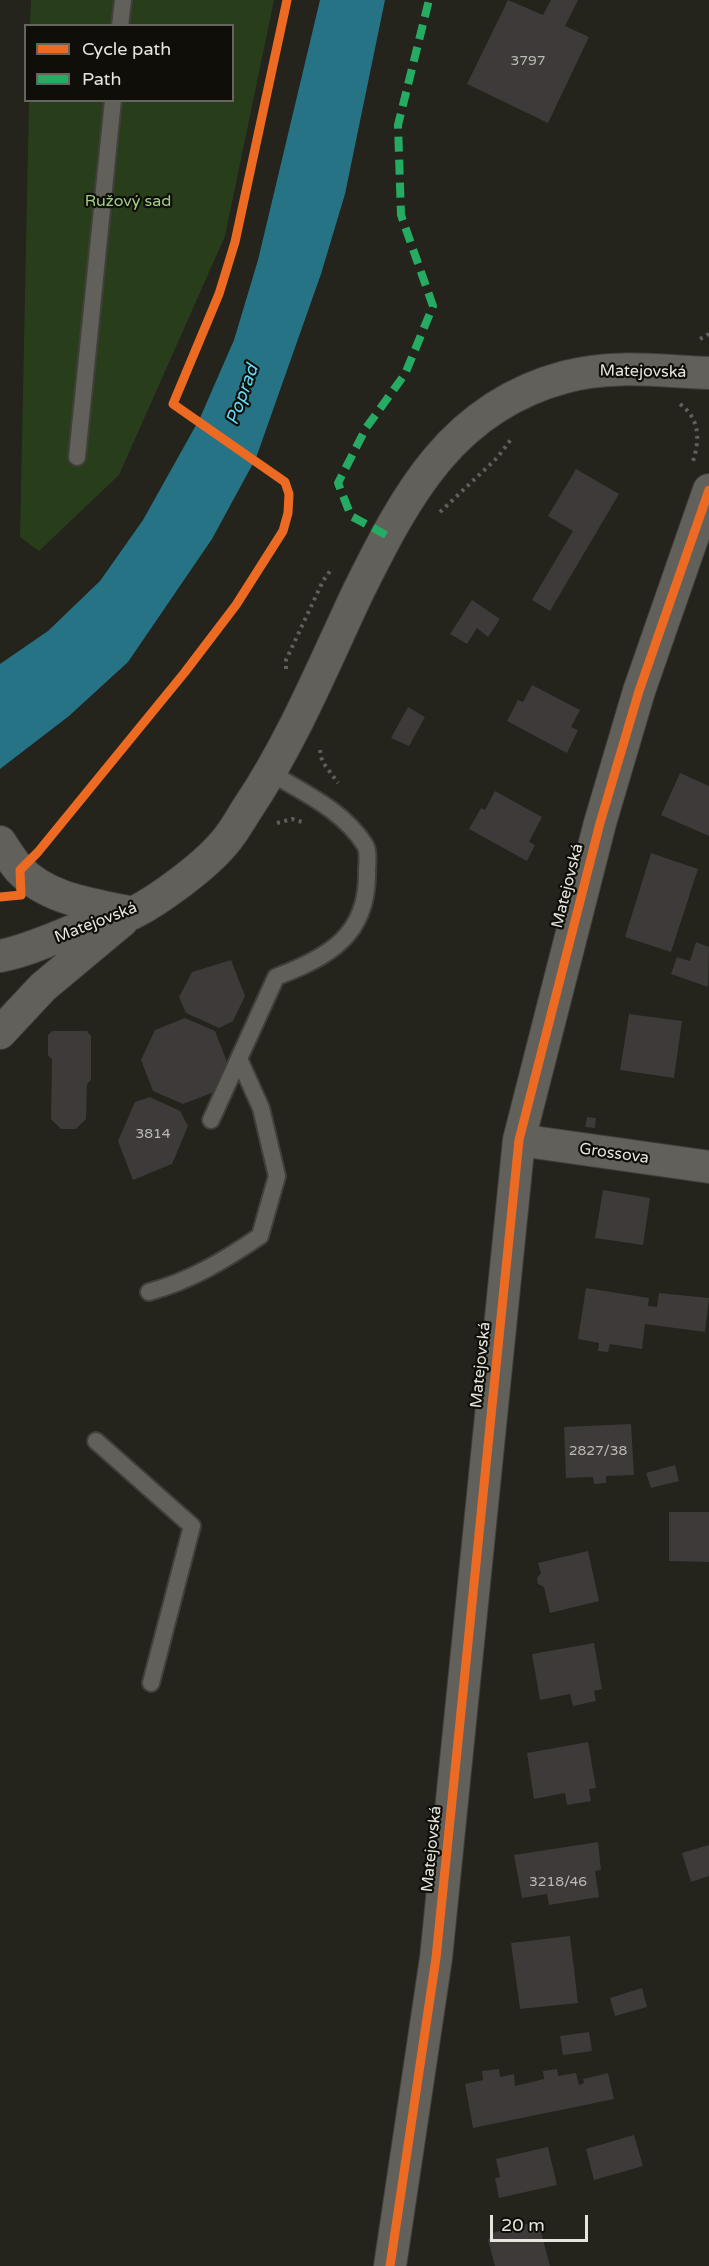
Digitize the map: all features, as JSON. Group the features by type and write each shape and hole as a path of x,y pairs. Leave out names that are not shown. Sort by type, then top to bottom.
{"street":[{"name":"Matejovská","path":"0,956 25,951 86,926 132,913 190,874 224,843 271,773 399,511 428,469 466,429 499,405 523,392 565,376 620,368 709,373"},
{"name":"Matejovská","path":"390,2266 436,1958 519,1140 603,812 639,691 698,550 700,479"},
{"path":"0,842 20,870 45,890 78,901 132,913"},
{"path":"0,1033 43,987 132,913"},
{"name":"Grossova","path":"519,1140 709,1167"}],"lane":[{"path":"120,24 123,0"},
{"path":"77,457 113,102"},
{"path":"211,1119 276,977 318,961 353,930 368,893 367,847 339,814 271,773"},
{"path":"149,1292 178,1285 211,1268 260,1236 277,1176 261,1108 239,1059"},
{"path":"96,1441 192,1526 151,1683"}],"path":[{"path":"676,401 690,412 700,439 700,479"},
{"path":"439,514 497,458 516,431"},
{"path":"273,824 292,819 309,825 320,803 339,782 322,761 320,745"}],"green space":[{"name":"Ružový sad","path":"31,0 274,0 225,236 119,475 39,551 20,537 29,102 234,102 234,24 30,24"}],"water":[{"name":"Poprad","path":"320,0 385,0 345,194 321,274 256,458 212,539 128,662 69,716 0,769 0,664 48,631 100,581 143,520 200,418 234,340 258,260"}],"building":[{"path":"508,0 543,15 551,0 578,0 565,26 589,37 548,123 467,84"},
{"path":"576,469 619,494 550,611 532,600 573,531 548,516"},
{"path":"472,600 500,619 488,637 477,628 467,644 450,634"},
{"path":"532,685 580,710 571,727 578,730 567,753 507,721 518,700 523,702"},
{"path":"408,707 425,717 409,746 391,738"},
{"path":"680,773 709,786 709,836 661,815"},
{"path":"495,791 542,817 529,842 535,845 527,861 469,829 481,808 485,810"},
{"path":"651,853 698,869 671,952 625,937"},
{"path":"696,942 709,947 708,987 671,974 677,957 690,961"},
{"path":"231,960 245,996 233,1021 219,1028 186,1013 179,997 192,972"},
{"path":"629,1014 682,1021 674,1078 620,1070"},
{"path":"185,1018 215,1031 227,1062 214,1092 183,1104 153,1091 141,1060 155,1030"},
{"path":"52,1031 87,1031 91,1036 91,1080 87,1084 86,1119 76,1129 61,1129 51,1119 52,1059 48,1055 48,1035"},
{"path":"150,1097 180,1111 188,1126 172,1164 133,1180 118,1141 135,1102"},
{"path":"587,1117 596,1118 595,1128 585,1127"},
{"path":"603,1190 650,1198 643,1245 595,1238"},
{"path":"586,1288 649,1298 648,1306 657,1307 659,1293 709,1298 705,1332 645,1324 642,1349 610,1344 608,1352 598,1351 599,1343 578,1339"},
{"path":"631,1424 634,1475 606,1476 606,1483 594,1484 593,1477 566,1478 564,1427"},
{"path":"675,1465 679,1481 651,1488 646,1473"},
{"path":"669,1512 709,1512 709,1562 669,1561"},
{"path":"588,1551 599,1601 550,1613 544,1587 538,1584 537,1578 541,1573 538,1563"},
{"path":"594,1643 602,1689 594,1691 596,1701 573,1706 570,1694 540,1700 532,1654"},
{"path":"588,1742 596,1788 589,1789 591,1801 567,1805 565,1793 534,1799 527,1753"},
{"path":"598,1842 601,1870 595,1871 599,1897 549,1905 547,1894 522,1898 514,1855"},
{"path":"709,1845 709,1876 691,1882 682,1853"},
{"path":"570,1936 578,2003 520,2009 511,1943"},
{"path":"642,1988 647,2007 615,2016 610,1998"},
{"path":"589,2032 592,2051 563,2055 560,2036"},
{"path":"499,2069 500,2077 514,2074 515,2086 544,2079 543,2071 557,2069 558,2076 576,2073 579,2085 584,2083 583,2079 608,2073 614,2099 473,2128 465,2084 483,2080 482,2071"},
{"path":"634,2135 643,2166 594,2180 586,2149"},
{"path":"548,2147 557,2185 499,2198 495,2178 500,2177 496,2159"},
{"path":"538,2221 550,2266 495,2266 488,2240 492,2233"}],"marked path":[{"path":"386,535 351,516 338,483 366,428 405,374 433,306 401,215 398,125 429,0"}],"cycle path":[{"path":"0,897 21,895 20,870 38,852 185,672 236,605 283,531 288,513 289,494 285,482 173,404 219,294 235,242 287,0"},
{"path":"390,2266 436,1958 519,1140 600,823 639,691 709,490"}]}
